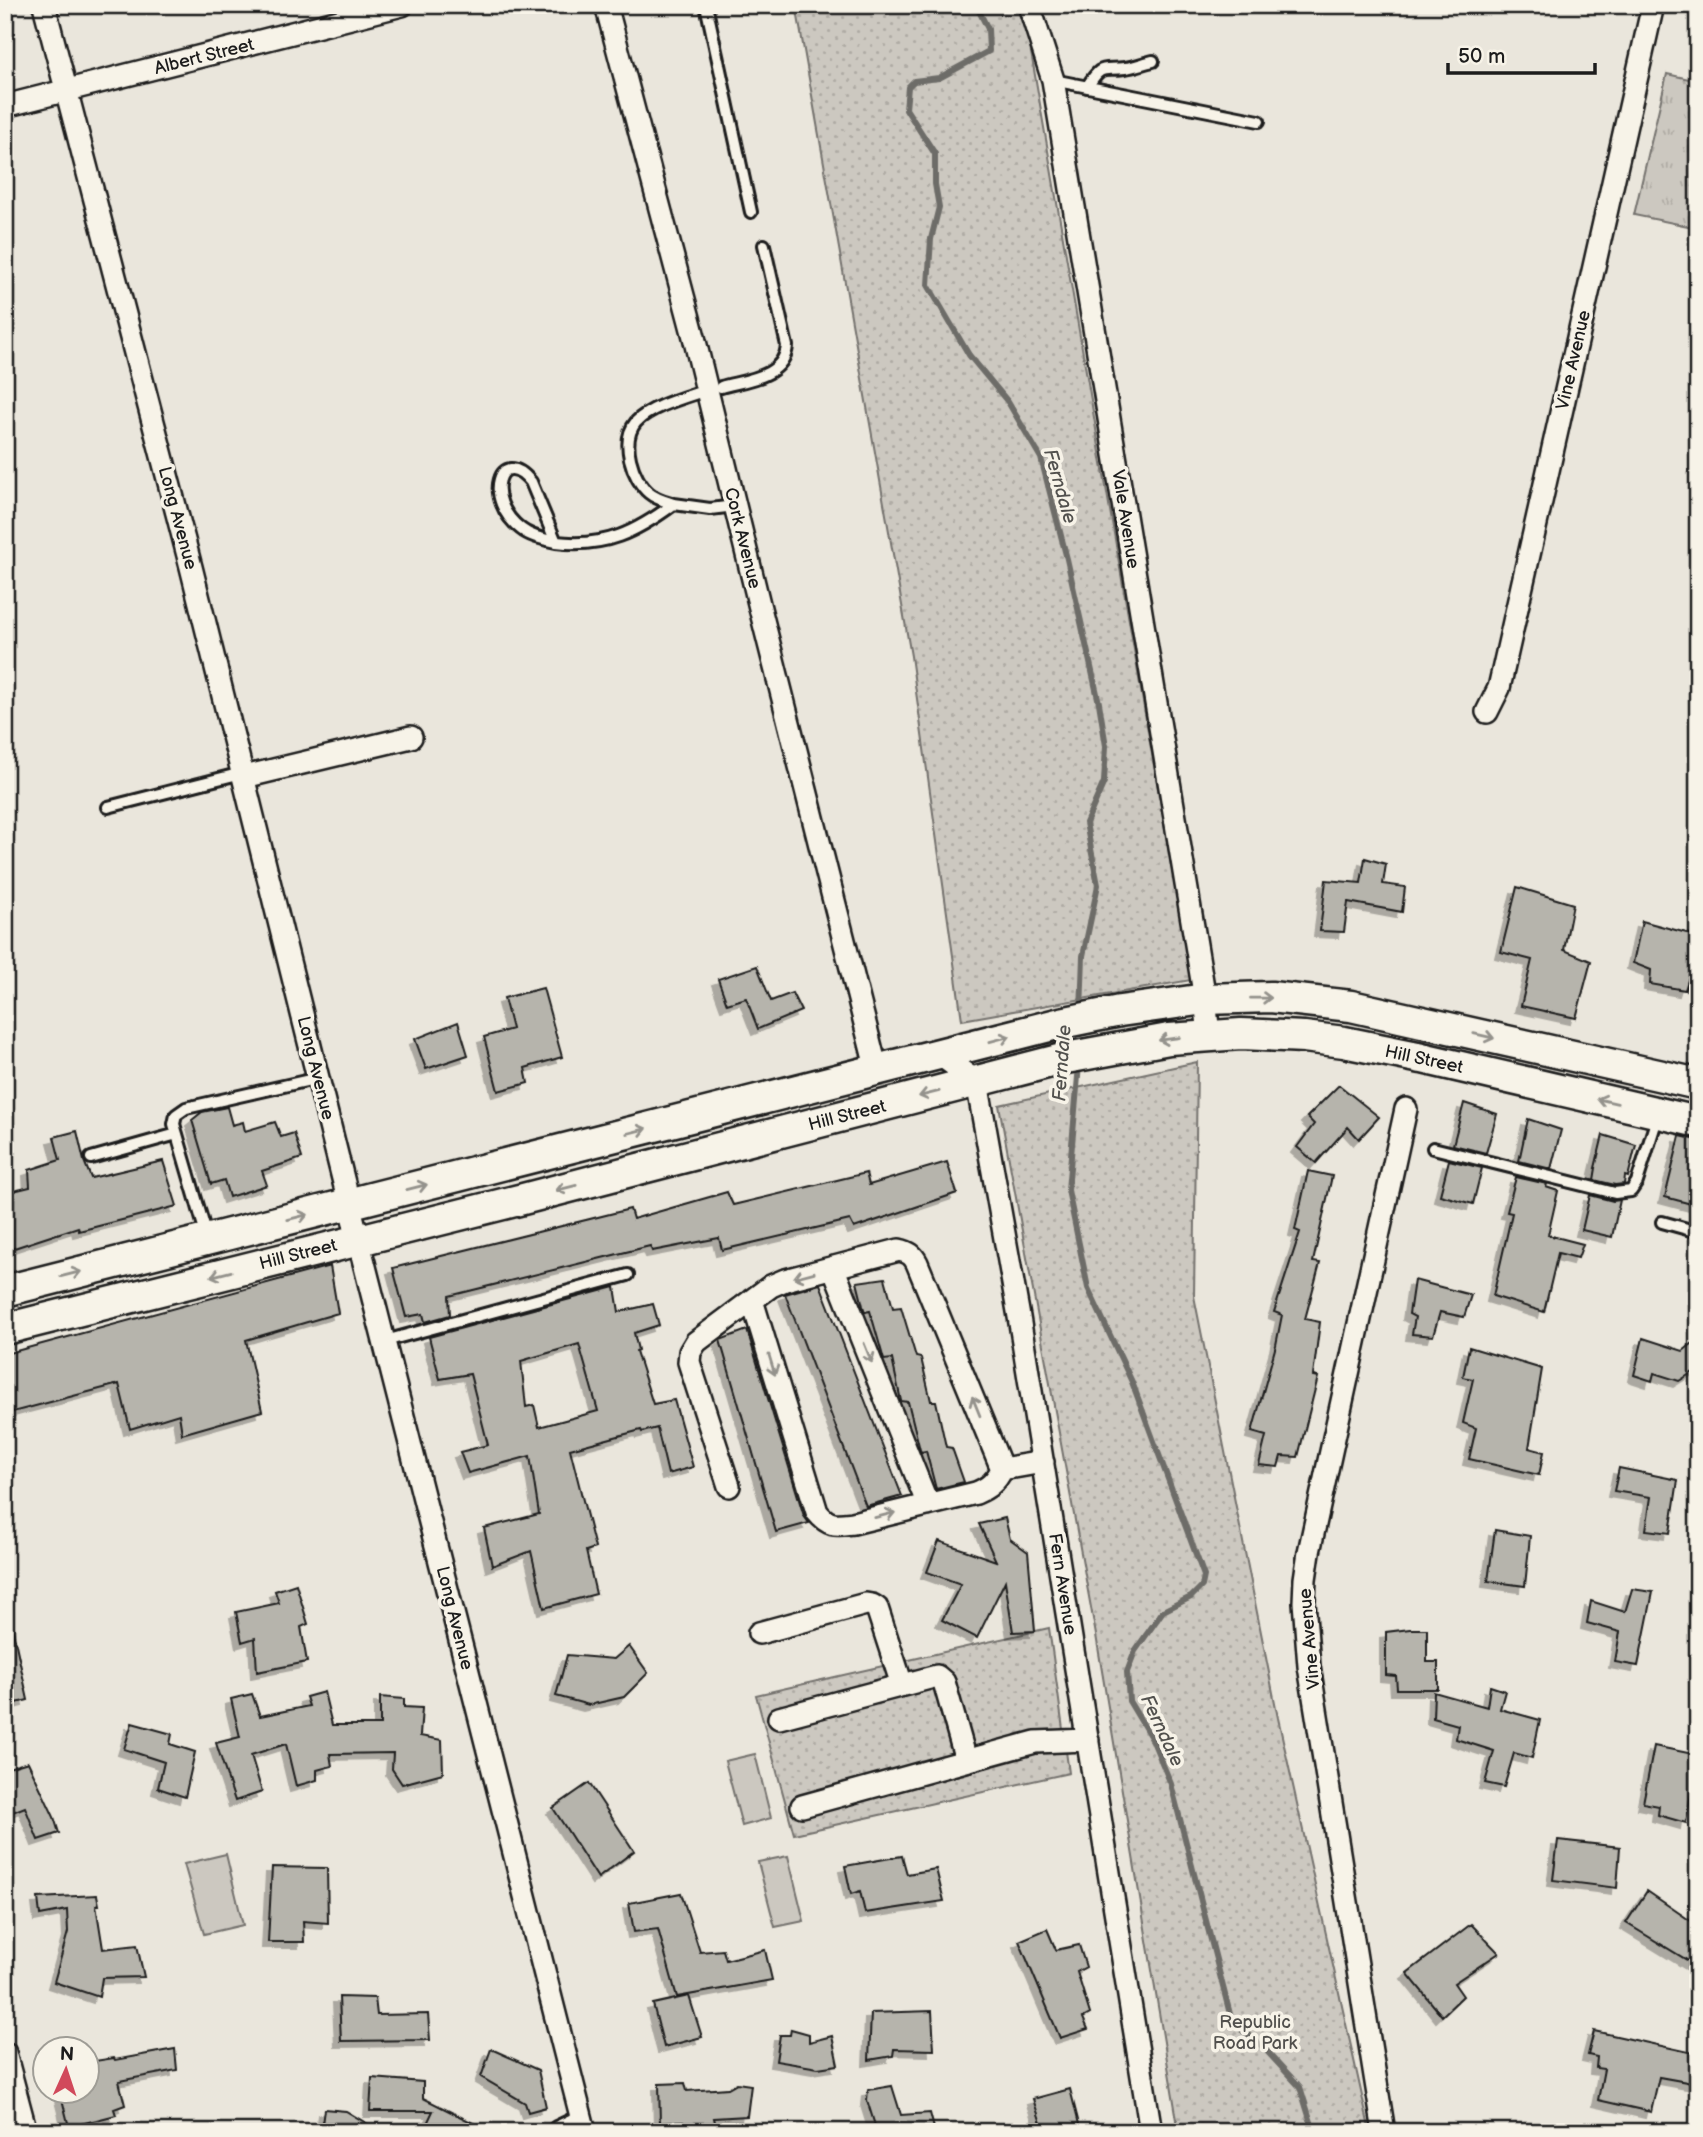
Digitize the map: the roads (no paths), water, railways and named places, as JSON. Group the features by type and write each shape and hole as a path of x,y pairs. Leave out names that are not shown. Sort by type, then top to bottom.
{"main road":[{"name":"Hill Street","path":"5,1291 1061,1023 1120,1011 1206,999 1271,997 1351,1006 1698,1084"},
{"name":"Hill Street","path":"5,1329 523,1199 1066,1058 1169,1039 1209,1035 1279,1035 1344,1042 1698,1122"}],"street":[{"name":"Long Avenue","path":"44,5 195,580 358,1239 583,2123"},
{"name":"Albert Street","path":"5,106 402,5"},
{"name":"Cork Avenue","path":"606,5 714,388 735,506 877,1071"},
{"name":"Vale Avenue","path":"1029,5 1053,80 1206,999 1209,1035"},
{"name":"Vine Avenue","path":"1487,712 1499,688 1653,5"},
{"path":"243,775 411,737"},
{"path":"940,1055 977,1082"},
{"name":"Fern Avenue","path":"977,1082 1002,1211 1151,2132"},
{"name":"Vine Avenue","path":"1384,2132 1309,1666 1305,1578 1327,1463 1406,1109"},
{"path":"729,1486 689,1362 690,1352 696,1342 752,1300 771,1286 899,1250 913,1255 1002,1469 998,1478 976,1493 853,1523 836,1525 824,1521 817,1512 752,1300"},
{"path":"834,1267 928,1505"},
{"path":"1002,1469 1043,1462"},
{"path":"758,1633 866,1604 872,1605 877,1608 902,1685"},
{"path":"779,1718 937,1676 944,1682 966,1760"},
{"path":"802,1807 1035,1742 1088,1740"},
{"path":"5,2053 26,2132"}],"lane":[{"path":"706,5 751,212"},
{"path":"1087,87 1095,74 1108,67 1124,68 1153,61"},
{"path":"1053,80 1259,121"},
{"path":"735,506 710,509 658,499 638,480 628,449 629,436 635,424 644,416 663,406 714,388 772,373 786,355 787,346 764,244"},
{"path":"556,542 531,482 524,474 514,470 506,471 500,476 497,485 499,498 507,514 520,529 534,537 556,542 572,544 604,541 630,532 674,504"},
{"path":"108,807 243,775"},
{"path":"208,1239 174,1124 176,1115 186,1108 319,1078"},
{"path":"1433,1148 1615,1193 1631,1191 1637,1182 1659,1113"},
{"path":"91,1158 177,1134"},
{"path":"1662,1222 1698,1232"},
{"path":"385,1341 628,1275"},
{"path":"551,2132 556,2127 583,2123"}],"waterway":[{"name":"Ferndale","path":"976,5 988,29 989,51 939,78 914,81 908,87 906,109 935,154 935,184 939,207 931,239 928,285 969,355 1008,402 1041,458 1099,703 1106,746 1104,782 1086,823 1098,885 1083,956 1081,1012"},
{"name":"Ferndale","path":"1079,1065 1068,1190 1088,1288 1132,1382 1204,1576 1202,1586 1191,1597 1163,1611 1135,1651 1127,1672 1129,1701 1153,1741 1171,1784 1232,2022 1264,2048 1300,2087 1314,2132"}],"park label":[{"name":"Republic Road Park","path":"1255,2032"}]}
